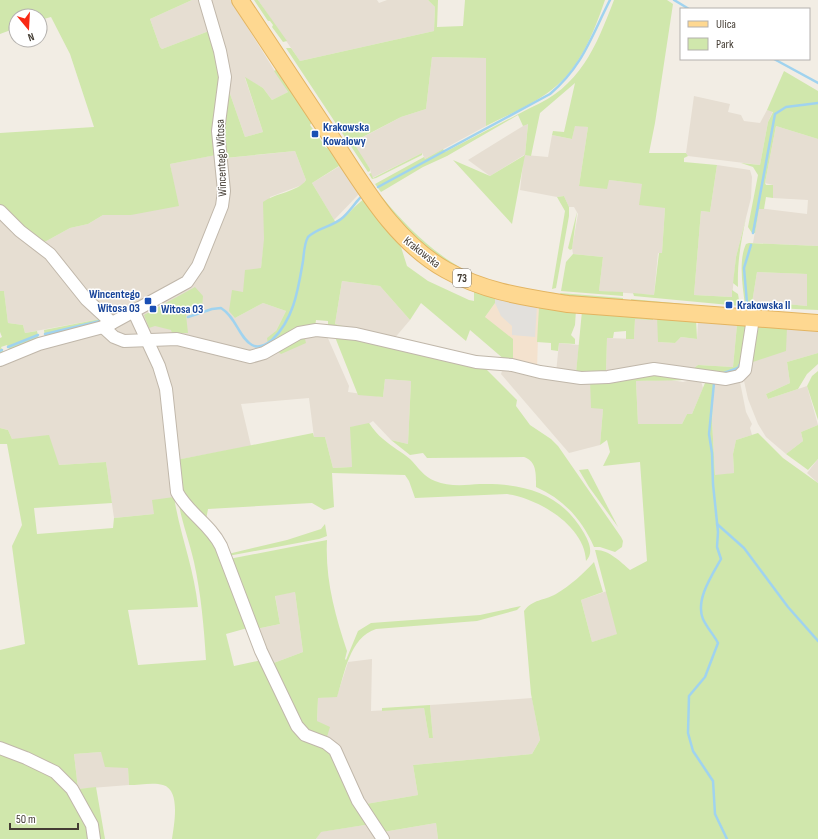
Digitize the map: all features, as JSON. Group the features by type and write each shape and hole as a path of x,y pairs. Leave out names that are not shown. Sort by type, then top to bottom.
{"main road":[{"name":"Krakowska","path":"240,0 373,199 409,243 444,269 485,288 526,298 568,304 818,323"}],"street":[{"name":"Wincentego Witosa","path":"0,360 39,344 108,325 187,282 198,266 222,206 224,191 218,131 225,77 220,51 205,0"},
{"path":"0,211 20,231 50,254 108,325 114,337 124,341 177,339 250,357 264,353 304,332 332,331 356,334 476,362 512,365 575,377 598,378 654,369 726,378 739,376 745,370 754,318"},
{"path":"134,312 159,366 166,389 177,492 217,538 236,582 261,651 296,726 304,735 323,742 335,750 358,801 383,839"},
{"path":"0,748 26,758 55,772 72,789 92,825 94,839"}],"shaded area":[{"path":"192,0 198,0 209,31 162,49 150,19"},
{"path":"210,0 233,0 243,14 246,25 288,92 272,100 263,88 245,78 263,132 245,137 229,91 231,79"},
{"path":"258,0 377,0 379,3 387,0 428,0 435,7 434,31 300,61"},
{"path":"432,57 487,58 486,126 425,159 422,153 372,178 370,169 352,143 401,117 426,109"},
{"path":"694,96 730,104 728,112 741,115 744,121 760,123 767,110 773,111 768,122 760,165 688,156 686,153"},
{"path":"528,123 525,155 548,157 552,135 572,139 575,125 588,127 579,186 609,180 643,184 665,208 662,254 658,253 654,295 599,291 603,257 573,254 572,248 578,214 574,207 569,207 564,196 557,197 520,190 524,155 490,176 468,160"},
{"path":"776,126 818,139 818,246 753,243 759,208 807,214 808,200 773,198 773,185 765,183"},
{"path":"295,151 306,180 302,185 270,197 261,268 243,292 235,318 263,303 286,311 276,331 304,335 327,336 349,386 348,392 383,397 385,379 411,381 408,444 391,440 373,421 367,425 351,427 352,467 333,468 325,437 314,437 309,398 241,404 251,446 176,460 174,497 154,514 114,518 106,462 59,465 12,439 8,430 0,428 0,355 100,319 25,333 23,325 8,323 4,291 0,291 0,220 13,234 21,235 41,244 70,228 88,224 103,215 131,215 172,174 170,164 220,154 226,158"},
{"path":"717,165 750,170 752,177 751,198 736,257 732,297 694,295 701,211 710,212"},
{"path":"340,166 359,194 334,220 312,183"},
{"path":"757,272 808,274 807,306 766,302 752,303"},
{"path":"342,281 380,286 410,320 393,340 335,324"},
{"path":"495,297 539,306 537,369 513,362 485,317 495,303"},
{"path":"495,297 537,306 535,337 512,335 512,326 501,316 495,303"},
{"path":"635,319 658,320 658,342 675,343 681,337 697,339 698,322 737,325 733,367 698,365 690,371 606,371 607,338 634,339"},
{"path":"787,327 818,329 818,353 787,362 790,383 766,394 768,399 807,386 818,425 801,432 803,441 786,454 766,437 758,424 748,399 744,381 750,363"},
{"path":"559,343 579,345 576,373 556,373"},
{"path":"504,365 590,380 603,409 600,445 569,453 501,374"},
{"path":"700,378 703,388 692,414 687,414 682,424 638,424 636,381 671,380 683,382"},
{"path":"740,382 746,412 752,424 750,428 752,435 736,440 733,454 734,473 715,476 712,420 714,383"},
{"path":"818,459 818,483 807,473"},
{"path":"607,591 618,634 592,642 581,600"},
{"path":"295,592 303,652 271,664 256,629 280,624 275,595"},
{"path":"372,659 371,711 424,708 429,738 433,738 430,705 532,698 540,740 532,754 413,765 418,795 366,804 326,740 317,721 318,698 337,696 348,662"},
{"path":"101,752 128,768 129,785 78,789 74,754"},
{"path":"436,823 438,839 316,839 320,832 371,824 383,832"}],"green space":[{"path":"0,0 192,0 150,19 162,49 209,31 221,74 216,155 170,164 179,206 131,215 103,215 88,224 70,228 41,244 0,208 0,133 94,127 70,54 51,17 48,18 48,8 8,8 8,31 0,34"},
{"path":"254,0 258,0 287,41 283,42 272,27 273,25 270,21 268,21"},
{"path":"428,0 438,0 437,27 463,26 465,0 605,0 583,52 567,75 539,99 486,126 486,58 432,57 426,109 401,117 353,142 370,169 368,172 286,48 291,48 300,61 434,31 435,7"},
{"path":"614,0 667,0 673,4 649,153 686,153 688,156 684,158 684,162 717,165 710,212 701,211 694,295 732,297 732,290 738,294 740,306 634,296 633,293 654,295 659,253 662,253 665,208 639,205 642,184 609,180 607,189 579,186 588,127 575,126 572,139 552,135 553,131 564,132 575,83 540,113 531,156 525,155 528,124 523,126 518,115 447,156 423,167 381,192 375,184 424,157 425,159 443,149 445,152 547,99 562,89 574,77 593,49"},
{"path":"279,68 312,122 310,125 315,132 313,134 315,138 318,136 326,148 328,147 357,186 355,188 339,166 312,183 336,223 344,218 365,198 401,247 407,266 428,281 469,300 474,301 473,290 491,296 495,299 495,303 485,317 513,339 513,362 505,360 470,330 466,341 421,303 410,320 380,286 342,281 335,324 358,330 328,328 328,321 316,320 315,327 268,344 267,338 276,331 286,311 263,303 235,318 229,311 232,290 243,292 245,270 261,268 264,239 263,202 298,187 306,180 295,151 225,158 223,120 229,91 245,137 263,132 245,77 263,88 272,100 288,92 274,71"},
{"path":"784,71 818,91 818,139 776,126 765,183 766,185 773,185 773,198 766,197 764,209 759,209 755,233 752,233 748,227 758,175 753,167 741,163 760,165 768,122 773,112 767,110"},
{"path":"422,153 422,155 376,178 372,179 369,174 371,173 373,178"},
{"path":"525,155 512,224 453,160 490,176"},
{"path":"564,196 569,207 569,216 556,288 552,289 565,211 557,197"},
{"path":"382,197 420,238 450,261 465,270 482,279 507,287 555,293 552,296 509,289 488,283 448,264 413,238 388,210"},
{"path":"577,212 572,249 570,250 568,248"},
{"path":"746,218 742,235 738,269 738,287 733,283 736,257"},
{"path":"746,244 818,246 818,310 754,307 766,302 807,306 807,274 757,272 752,303 745,306 742,283 742,259"},
{"path":"573,254 603,257 599,291 623,292 623,296 561,291 566,262"},
{"path":"195,287 203,296 202,308 186,315 188,333 172,333 171,330 155,326 149,328 144,315"},
{"path":"0,291 4,291 8,323 23,325 25,333 37,331 39,340 10,351 7,345 1,347 4,353 0,355 0,338 2,337 0,332"},
{"path":"560,293 623,298 623,303 562,297"},
{"path":"631,299 716,307 700,308 631,303"},
{"path":"539,306 576,310 575,325 571,335 575,339 575,344 559,343 558,351 551,350 551,343 537,342"},
{"path":"582,311 653,316 653,320 635,319 634,339 626,339 626,331 614,332 613,338 607,338 606,371 576,373"},
{"path":"657,316 696,319 697,339 681,337 675,343 658,342"},
{"path":"100,319 101,323 45,339 44,330"},
{"path":"703,320 747,324 745,364 735,375 690,371 698,365 733,367 737,325 703,322"},
{"path":"757,326 787,327 786,351 750,363"},
{"path":"336,333 485,368 517,400 516,406 530,425 551,439 558,446 621,537 623,541 622,547 615,552 600,547 594,547 584,528 571,511 555,498 536,487 536,473 534,465 524,457 427,458 423,453 410,455 391,440 408,444 411,381 385,379 383,397 358,395 335,337"},
{"path":"304,335 306,343 281,354 276,350"},
{"path":"818,353 818,364 807,374 798,389 768,399 766,394 790,383 787,362"},
{"path":"818,371 818,420 807,386 812,376"},
{"path":"635,372 700,378 636,381 638,424 682,424 687,414 692,414 705,383 717,380 714,383 712,420 715,475 734,473 733,454 736,440 758,433 783,458 818,483 818,839 438,839 436,823 383,832 366,804 418,795 413,765 532,754 540,740 531,694 524,611 527,607 561,591 586,571 594,562 603,592 581,600 592,642 617,634 595,550 600,550 609,554 630,570 647,561 640,462 603,466 610,452 607,440 600,445 603,409 591,408 590,380"},
{"path":"369,423 390,445 410,459 421,472 435,481 452,485 496,484 512,486 540,493 553,500 575,519 588,540 590,555 586,561 584,548 578,536 569,525 558,516 532,501 507,494 415,498 409,481 405,475 332,473 334,507 324,510 312,503 208,509 206,520 182,495 176,460 313,433 314,437 325,437 333,468 352,467 350,427"},
{"path":"818,425 818,459 808,470 786,454 803,441 801,432"},
{"path":"0,428 8,430 12,439 49,435 59,465 106,462 112,503 34,508 37,534 113,528 114,518 154,514 152,500 174,497 198,607 128,610 138,665 206,660 202,611 196,574 178,499 206,526 251,627 226,634 234,666 262,660 288,712 330,749 371,824 321,832 316,839 172,839 175,809 172,794 169,788 163,785 155,784 129,785 128,768 105,767 101,752 74,754 78,789 96,787 105,839 97,839 73,786 0,745 0,650 25,644 12,546 22,525 7,444 0,444"},
{"path":"588,469 618,527 589,487 579,470"},
{"path":"325,524 327,536 319,539 228,556 228,554 287,540 321,529"},
{"path":"327,540 329,583 347,651 346,660 358,631 371,623 480,615 521,606 517,610 477,621 376,629 367,634 360,640 349,657 337,697 318,698 317,721 330,727 326,740 303,731 271,664 303,652 295,592 275,596 280,624 256,629 229,559"},
{"path":"430,705 433,738 429,738 424,708 382,711 382,708"},
{"path":"0,751 53,775 69,791 90,829 92,839 0,839"}],"waterway":[{"path":"378,187 550,94 571,73 591,39 610,0"},
{"path":"674,0 687,8"},
{"path":"776,60 818,83"},
{"path":"753,233 775,114 786,107 818,103"},
{"path":"188,317 212,309 221,308 230,317 244,338 252,345 260,346 270,342 285,323 294,304 308,237 341,219 363,195"},
{"path":"747,303 744,268 751,245"},
{"path":"45,334 100,321"},
{"path":"8,347 38,335"},
{"path":"721,374 738,368 741,362"},
{"path":"714,383 709,434 712,453 713,484 718,532 717,547 721,559 709,580 703,596 701,612 703,619 718,643 705,677 689,696 688,733 693,751 713,781 715,814 727,839"},
{"path":"717,524 744,548 788,607 818,641"}],"place":[{"name":"Krakowska Kowalowy","path":"315,134"},
{"name":"Wincentego Witosa 03","path":"148,301"},
{"name":"Krakowska II","path":"729,305"},
{"name":"Witosa 03","path":"153,309"}]}
